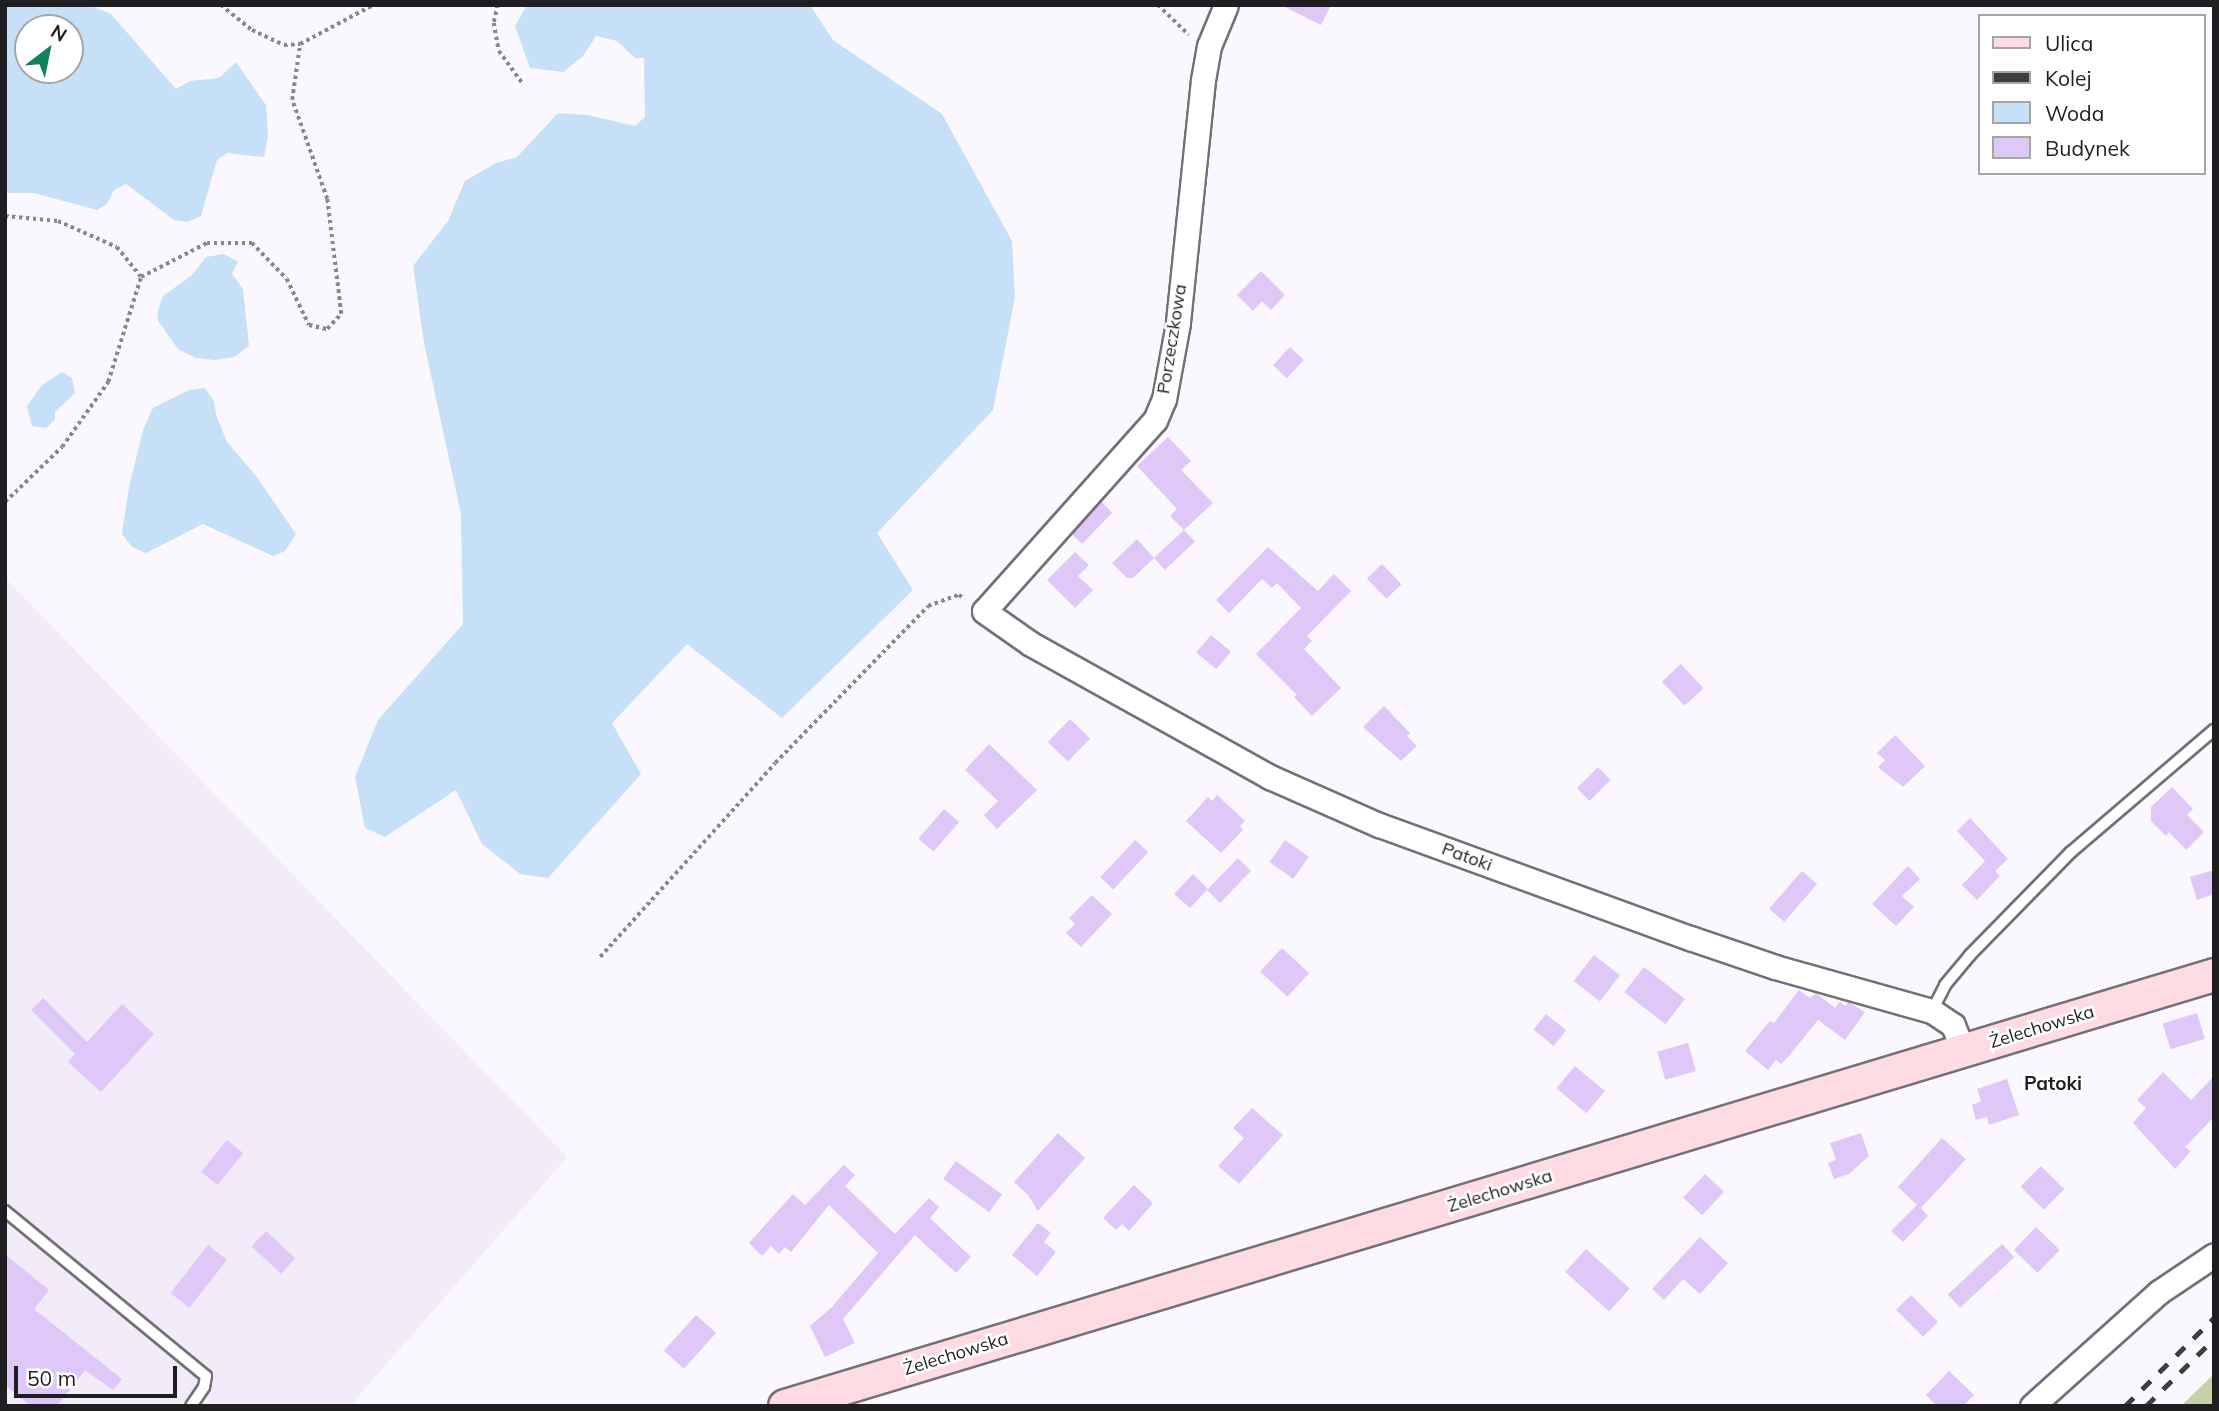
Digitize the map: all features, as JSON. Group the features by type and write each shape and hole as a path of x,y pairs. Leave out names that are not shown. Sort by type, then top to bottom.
{"main road":[{"name":"Żelechowska","path":"785,1406 2214,975"}],"street":[{"name":"Porzeczkowa","path":"984,611 1155,420 1164,399 1178,323 1185,230 1209,46 1226,5"},
{"name":"Patoki","path":"984,611 1031,644 1181,731 1270,777 1379,825 1775,968 1932,1011 1952,1025 1963,1051"},
{"path":"2032,1406 2159,1292 2214,1255"}],"lane":[{"path":"1932,1011 1945,985 1961,966 2071,852 2214,730"},
{"path":"5,1211 206,1376 204,1387 191,1406"}],"path":[{"path":"221,5 268,40 284,45 300,44 373,5"},
{"path":"498,5 494,23 499,51 522,83"},
{"path":"1158,5 1186,33 1209,46"},
{"path":"5,502 62,447 108,382 141,277 207,243 252,243 287,279 309,325 327,329 341,314 327,199 292,100 300,44"},
{"path":"5,216 58,221 117,247 141,277"},
{"path":"600,957 775,762 928,606 959,595 984,611"}],"shaded area":[{"path":"5,578 567,1157 350,1406 5,1406"}],"green space":[{"path":"2214,1374 2214,1406 2181,1406"}],"water":[{"path":"5,5 89,5 111,14 176,89 190,81 219,78 236,62 266,105 268,136 264,157 227,153 217,160 201,216 188,222 174,220 126,184 114,190 107,204 97,210 34,193 5,193"},
{"path":"527,5 810,5 833,40 942,114 1012,241 1015,297 993,410 877,533 913,590 782,718 687,644 612,723 641,774 548,878 520,874 482,844 456,790 385,837 365,828 355,777 378,720 463,624 461,514 424,343 413,266 448,221 465,181 496,163 517,157 558,113 588,115 635,126 645,117 644,58 635,58 617,41 596,36 583,56 563,72 530,68 515,26"},
{"path":"224,254 238,262 232,274 243,289 249,346 234,357 215,360 196,358 178,349 158,321 158,310 163,296 192,275 206,257"},
{"path":"62,372 72,378 75,393 55,412 55,420 46,428 32,426 27,406 42,385"},
{"path":"205,388 214,401 216,415 227,442 256,476 296,534 285,551 273,556 203,524 146,553 132,547 122,534 129,487 143,430 153,408 189,390"}],"building":[{"path":"1281,5 1331,5 1321,25"},
{"path":"1261,271 1285,295 1271,310 1262,301 1253,311 1237,295"},
{"path":"1290,347 1304,360 1287,378 1273,365"},
{"path":"1168,437 1191,461 1181,470 1213,503 1184,530 1170,516 1177,509 1137,466"},
{"path":"1101,501 1112,513 1082,544 1072,534"},
{"path":"1184,530 1195,542 1165,570 1154,558"},
{"path":"1137,539 1154,558 1133,578 1127,578 1112,563"},
{"path":"1268,547 1318,591 1334,574 1351,591 1307,636 1312,641 1304,649 1341,688 1312,716 1294,697 1297,695 1256,654 1301,608 1277,583 1272,588 1262,579 1229,613 1216,600"},
{"path":"1075,552 1089,565 1078,576 1093,590 1075,608 1047,580"},
{"path":"1382,564 1401,584 1386,599 1367,579"},
{"path":"1211,635 1231,652 1216,669 1196,653"},
{"path":"1681,664 1704,688 1684,706 1662,682"},
{"path":"1384,706 1410,733 1407,736 1417,746 1401,761 1363,727"},
{"path":"1070,719 1090,738 1068,761 1048,742"},
{"path":"1895,735 1925,766 1903,787 1878,767 1885,760 1877,753"},
{"path":"989,744 1037,790 997,829 984,815 998,801 965,770"},
{"path":"1598,767 1611,780 1590,801 1577,788"},
{"path":"2172,787 2193,809 2187,815 2204,832 2186,850 2169,832 2166,836 2151,821 2151,807"},
{"path":"1217,795 1245,821 1240,826 1243,830 1221,853 1186,821 1208,797 1212,801"},
{"path":"944,809 959,822 934,852 918,838"},
{"path":"1970,818 2008,859 1995,871 2000,876 1977,900 1962,885 1985,861 1957,831"},
{"path":"1135,840 1148,852 1113,890 1100,877"},
{"path":"1285,840 1309,857 1293,879 1270,862"},
{"path":"1238,858 1251,871 1220,903 1207,890 1190,908 1174,894 1193,874 1208,889"},
{"path":"1908,866 1920,879 1902,896 1914,907 1896,926 1872,904"},
{"path":"2214,870 2214,894 2197,900 2190,877"},
{"path":"1802,871 1817,884 1784,922 1769,909"},
{"path":"1092,895 1112,914 1081,947 1066,933 1075,924 1069,918"},
{"path":"1282,948 1309,973 1287,997 1260,971"},
{"path":"1594,955 1620,975 1600,1001 1574,981"},
{"path":"1644,967 1685,999 1665,1024 1624,992"},
{"path":"1799,990 1810,998 1816,993 1835,1008 1839,1002 1846,1006 1848,1002 1865,1012 1845,1040 1818,1020 1781,1064 1776,1060 1768,1070 1745,1051 1770,1021 1774,1023"},
{"path":"43,998 87,1042 122,1004 154,1034 101,1092 68,1062 75,1054 31,1010"},
{"path":"2197,1013 2205,1039 2170,1049 2163,1024"},
{"path":"1546,1014 1566,1030 1554,1046 1533,1030"},
{"path":"1688,1043 1696,1071 1665,1080 1657,1052"},
{"path":"1575,1066 1605,1091 1586,1113 1556,1088"},
{"path":"2163,1072 2191,1100 2214,1076 2214,1117 2185,1147 2191,1151 2175,1169 2133,1123 2146,1108 2137,1100"},
{"path":"2007,1079 2019,1115 1989,1125 1987,1117 1976,1120 1972,1105 1981,1101 1977,1089"},
{"path":"1252,1108 1283,1135 1239,1184 1218,1166 1244,1138 1233,1128"},
{"path":"1058,1133 1085,1158 1038,1211 1028,1195 1014,1182"},
{"path":"1861,1133 1869,1156 1849,1174 1834,1179 1828,1163 1836,1160 1830,1143"},
{"path":"1942,1138 1966,1159 1921,1208 1919,1206 1928,1216 1903,1242 1891,1231 1917,1205 1898,1187"},
{"path":"227,1140 243,1153 218,1185 201,1172"},
{"path":"956,1161 1002,1195 989,1212 943,1179"},
{"path":"844,1165 855,1175 845,1186 895,1234 929,1198 939,1207 930,1218 971,1257 956,1273 915,1235 843,1319 855,1343 825,1357 810,1326 832,1307 878,1253 829,1205 791,1252 785,1247 779,1254 771,1246 762,1256 749,1243 793,1194 805,1205"},
{"path":"2041,1166 2064,1189 2044,1210 2020,1187"},
{"path":"1705,1174 1724,1192 1702,1215 1683,1197"},
{"path":"1134,1185 1153,1203 1129,1231 1122,1224 1116,1230 1103,1218"},
{"path":"1038,1223 1051,1233 1044,1242 1056,1252 1037,1276 1012,1255"},
{"path":"2036,1227 2060,1250 2038,1273 2014,1250"},
{"path":"266,1231 295,1258 281,1274 252,1246"},
{"path":"1700,1237 1728,1263 1700,1294 1683,1279 1664,1300 1652,1289"},
{"path":"2002,1244 2014,1257 1960,1308 1948,1294"},
{"path":"208,1245 227,1260 189,1308 170,1293"},
{"path":"1586,1249 1630,1288 1609,1312 1565,1272"},
{"path":"5,1254 49,1290 34,1309 122,1379 113,1390 85,1370 57,1406 31,1406 5,1385"},
{"path":"1911,1295 1938,1322 1923,1337 1896,1310"},
{"path":"696,1315 716,1333 684,1369 664,1351"},
{"path":"1949,1371 1974,1395 1963,1406 1937,1406 1926,1395"}],"railway":[{"path":"2125,1406 2214,1318"},
{"path":"2146,1406 2214,1339"}],"district":[{"name":"Patoki","path":"2053,1084"}]}
